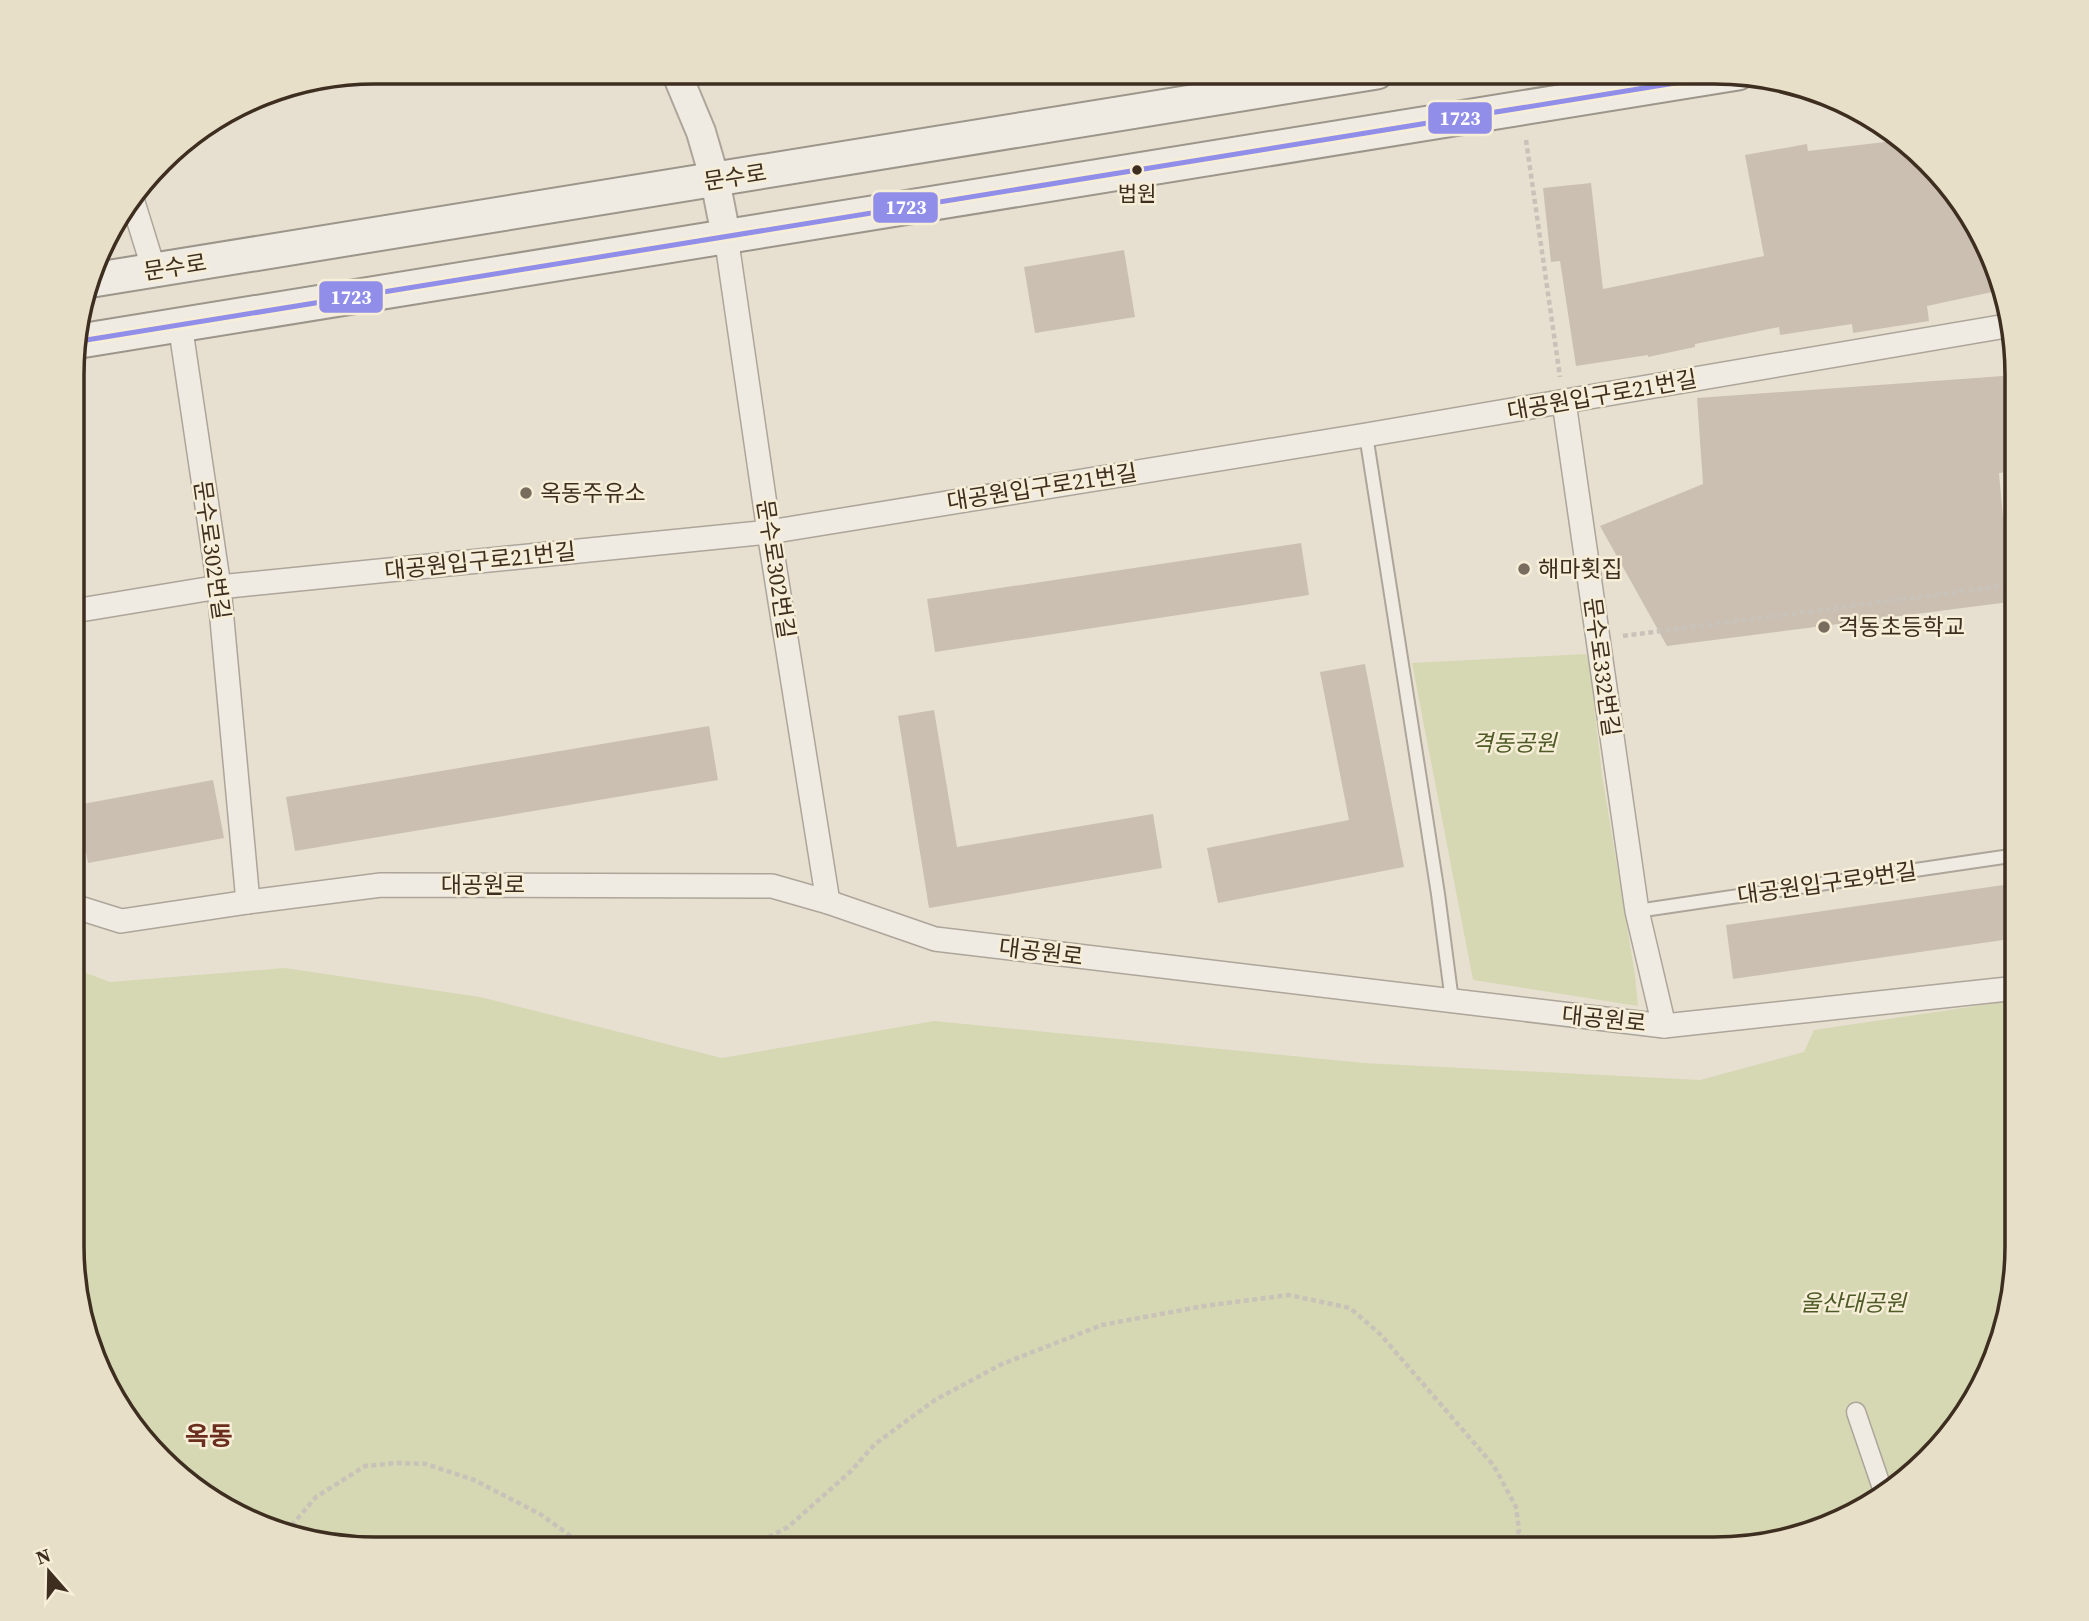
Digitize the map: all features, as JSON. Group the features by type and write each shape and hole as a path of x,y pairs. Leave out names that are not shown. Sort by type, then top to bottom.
{"main road":[{"name":"문수로","path":"100,279 715,180 1270,84"},
{"path":"86,340 1676,84"}],"street":[{"path":"681,84 701,132 715,180 726,236"},
{"path":"135,210 154,270"},
{"name":"문수로302번길","path":"726,236 769,531 828,902"},
{"name":"문수로302번길","path":"180,324 219,587 248,902"},
{"name":"대공원입구로21번길","path":"84,609 219,587 769,531 1366,435 2001,327"},
{"name":"문수로332번길","path":"1564,402 1636,911 1664,1026"},
{"name":"대공원로","path":"84,909 121,921 381,885 772,886 828,902 935,939 1664,1026 2005,989"},
{"path":"1856,1412 1881,1484"}],"lane":[{"path":"1366,435 1452,1002"},
{"name":"대공원입구로9번길","path":"1636,911 2005,857"}],"path":[{"path":"1526,141 1564,402"},
{"path":"1598,639 2005,586"},
{"path":"769,1537 788,1527 850,1472 875,1444 935,1400 1002,1364 1102,1325 1204,1306 1289,1295 1350,1308 1380,1334 1494,1466 1516,1507 1519,1530 1517,1537"},
{"path":"292,1525 316,1497 365,1466 426,1464 474,1480 529,1508 571,1537"}],"green space":[{"name":"격동공원","path":"1586,654 1638,1006 1473,980 1412,663"},
{"name":"울산대공원","path":"285,968 480,997 722,1058 934,1021 1364,1063 1700,1080 1804,1052 1814,1030 2005,1002 2003,1284 1990,1340 1975,1375 1956,1408 1920,1452 1876,1488 1843,1507 1808,1522 1752,1535 337,1535 281,1522 246,1507 213,1488 169,1452 133,1408 114,1375 99,1340 86,1284 84,972 110,982"}],"building":[{"path":"1888,142 1891,144 1920,169 1956,213 1983,263 1993,292 1927,306 1929,321 1853,333 1852,324 1780,335 1779,327 1695,344 1695,347 1648,357 1576,366 1560,261 1551,262 1543,188 1591,183 1603,289 1764,256 1745,155 1807,144 1808,151"},
{"path":"1124,250 1135,317 1035,333 1024,267"},
{"name":"격동초등학교","path":"2005,376 2005,472 1999,473 2005,538 2005,603 1667,646 1600,526 1703,484 1697,398"},
{"path":"1301,543 1309,595 935,652 927,599"},
{"path":"1365,664 1404,867 1218,903 1207,848 1349,820 1320,672"},
{"path":"934,710 957,847 1153,814 1162,868 929,908 898,716"},
{"path":"709,726 718,780 295,851 286,797"},
{"path":"213,780 224,838 88,863 84,842 84,804"},
{"path":"2005,885 2005,940 1733,979 1726,925"}],"transit line":[{"name":"1723","path":"86,340 1669,84"}],"place":[{"name":"법원","path":"1137,170"},
{"name":"옥동주유소","path":"526,493"},
{"name":"해마횟집","path":"1524,569"},
{"name":"격동초등학교","path":"1824,627"}],"district":[{"name":"옥동","path":"209,1436"}]}
